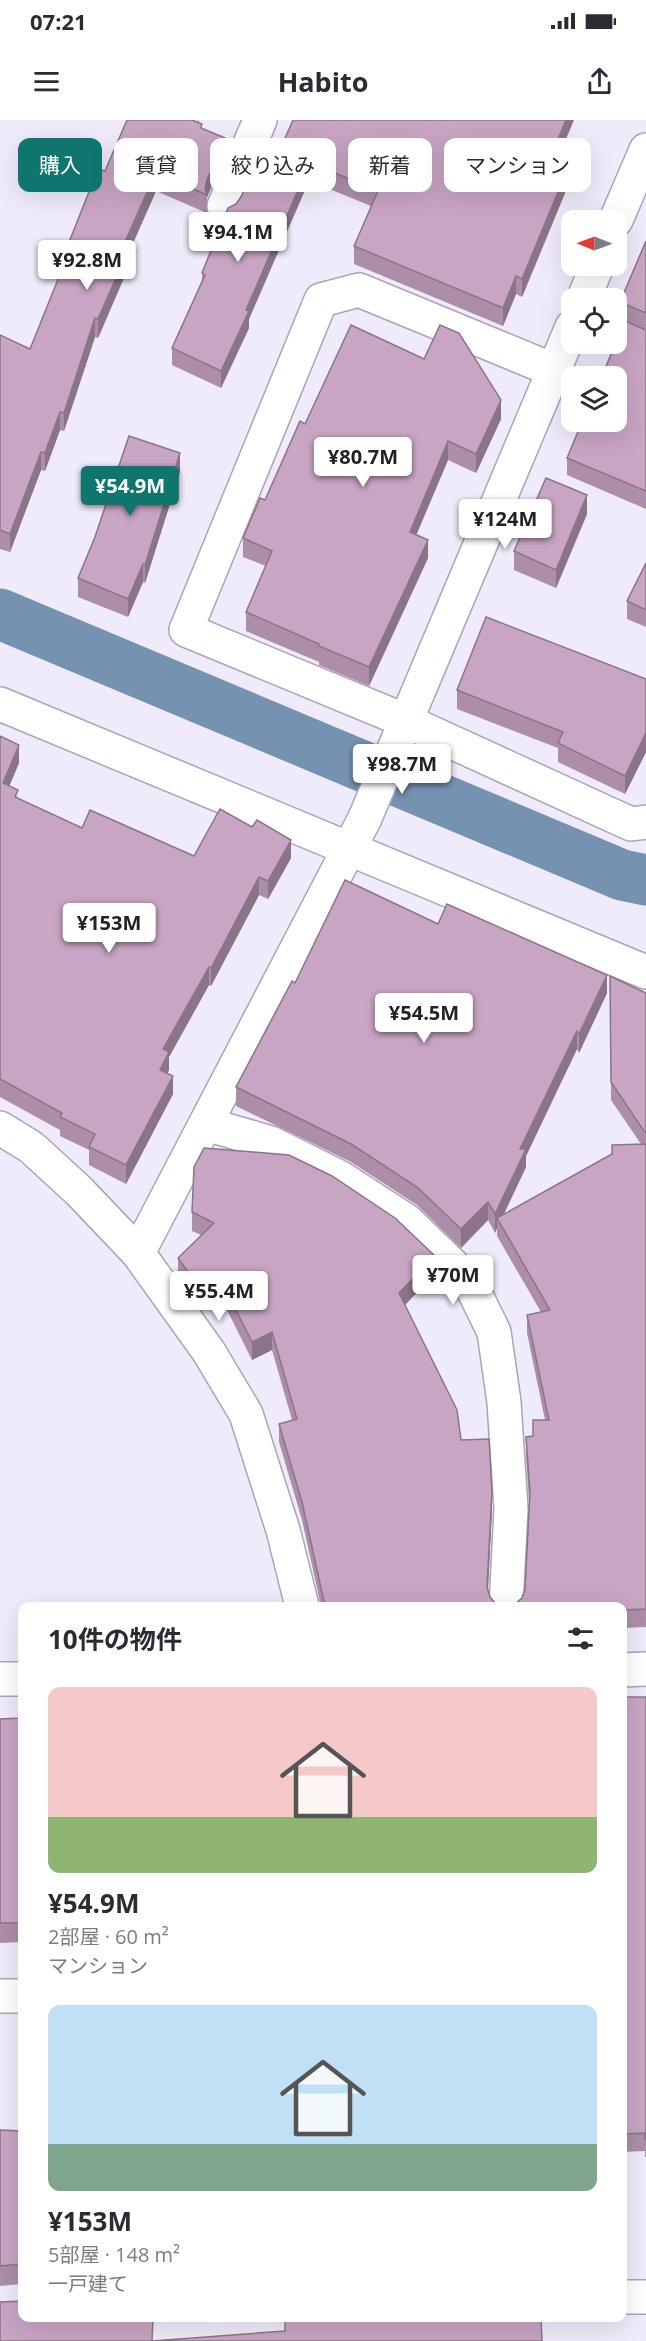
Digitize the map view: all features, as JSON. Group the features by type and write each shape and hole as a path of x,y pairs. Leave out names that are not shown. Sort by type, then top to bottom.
{"street":[{"path":"224,206 260,120"},
{"path":"620,210 646,150"},
{"path":"553,370 358,290 321,300 186,630 406,721 631,824 646,822"},
{"path":"138,1253 365,818 561,352"},
{"path":"0,704 646,972"},
{"path":"206,1124 271,1143 341,1178 407,1221 469,1281 494,1332 504,1402 511,1509 506,1602"},
{"path":"0,1128 31,1147 79,1191 138,1253 209,1352 246,1414 283,1530 301,1602"},
{"path":"627,1670 646,1669"},
{"path":"0,1679 18,1679"},
{"path":"0,1995 18,1996"},
{"path":"627,2297 646,2297"}],"building":[{"path":"127,120 192,120 202,124 201,128 225,138 210,138 210,173 205,189 207,195 198,191 198,138 119,138"},
{"path":"293,120 566,120 558,138 444,138 444,192 558,192 522,279 516,276 503,308 354,246 378,192 432,192 432,138 348,138 348,178 336,173 336,138 285,138"},
{"path":"114,150 114,192 147,192 124,244 130,246 98,319 95,318 64,413 60,412 45,453 41,452 10,534 0,530 0,335 30,349 67,257 64,255 89,192 102,192 102,170 105,171"},
{"path":"243,192 297,192 246,310 249,311 221,371 172,348 205,275 202,273 228,208 236,204"},
{"path":"646,241 646,313 627,305 626,288"},
{"path":"627,322 646,330 646,491 567,458 578,432 627,432 627,366 606,366 611,354 627,354"},
{"path":"351,325 424,359 440,325 459,333 501,400 476,454 448,441 410,532 428,540 369,667 246,612 272,551 243,538 260,498 265,500 300,421 305,424"},
{"path":"129,436 180,453 145,565 143,564 128,599 78,578 95,537"},
{"path":"546,478 587,495 556,570 514,551"},
{"path":"646,563 646,610 627,601"},
{"path":"486,617 646,679 646,733 625,776 558,743 563,732 457,690"},
{"path":"0,736 19,745 3,783 18,790 15,797 82,828 90,810 194,856 220,809 252,827 257,820 291,840 268,881 259,877 211,968 209,967 163,1049 169,1052 160,1070 173,1076 126,1165 89,1147 95,1134 60,1117 62,1113 0,1079"},
{"path":"345,880 438,924 447,904 607,975 520,1149 526,1149 495,1214 488,1202 461,1229 417,1187 351,1144 236,1087 292,981 295,983"},
{"path":"610,976 646,993 646,1134 611,1082"},
{"path":"646,1144 646,1609 627,1610 627,1602 517,1602 522,1598 525,1589 530,1492 526,1437 533,1436 533,1420 549,1420 527,1315 550,1310 497,1218 612,1154 612,1145"},
{"path":"204,1148 289,1155 332,1176 395,1218 435,1256 399,1293 457,1410 461,1440 489,1439 492,1491 487,1587 494,1602 324,1602 302,1502 279,1424 297,1419 272,1332 252,1342 221,1280 198,1286 178,1258 214,1223 192,1212 194,1167"},
{"path":"627,1697 646,1697 646,2139 645,2133 627,2134"},
{"path":"18,1718 18,1923 0,1923 0,1719"},
{"path":"0,2130 18,2131 18,2264 0,2266"},
{"path":"18,2301 18,2322 153,2322 152,2341 0,2341 0,2302"},
{"path":"285,2322 541,2322 542,2341 152,2341 285,2331"}],"waterway":[{"path":"0,614 622,875 646,880"}]}
